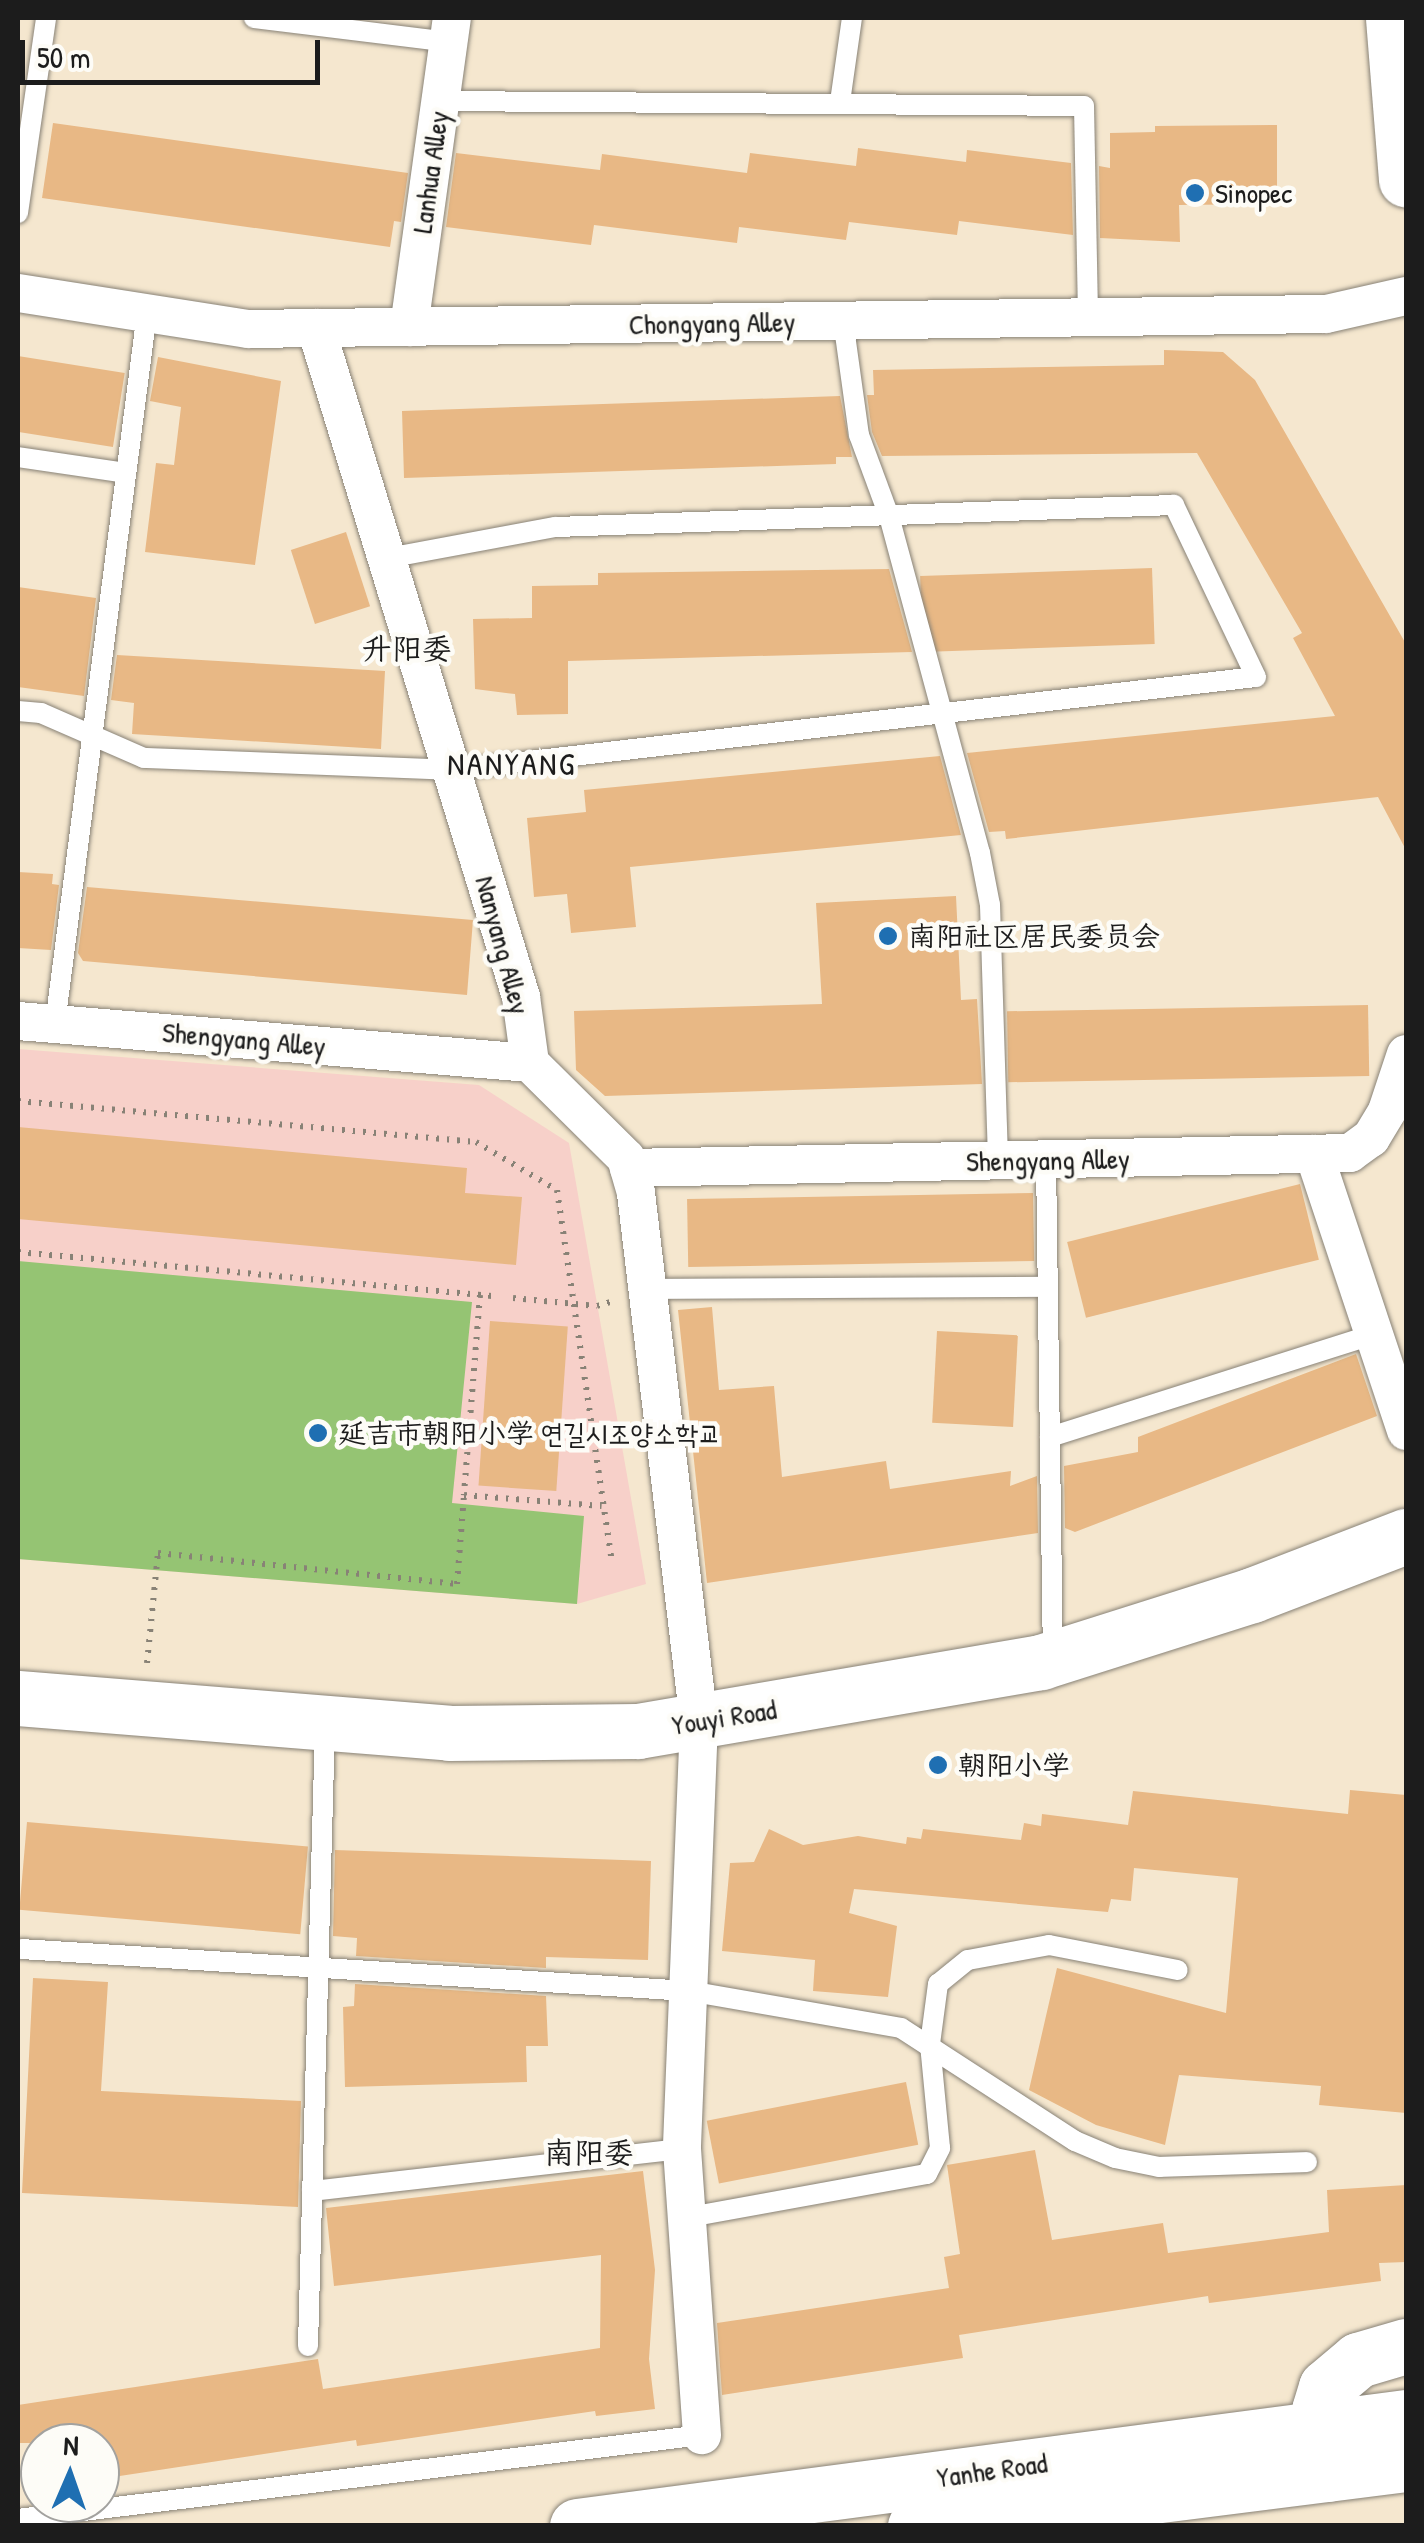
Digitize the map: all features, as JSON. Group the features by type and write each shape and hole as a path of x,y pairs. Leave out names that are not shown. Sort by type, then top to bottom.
{"main road":[{"path":"1393,18 1406,179"},
{"name":"Youyi Road","path":"18,1698 325,1725 572,1736 699,1722 1053,1657 1188,1617 1406,1536"},
{"path":"1324,2450 1320,2398 1337,2376 1358,2360 1406,2346"},
{"name":"Yanhe Road","path":"914,2526 1324,2450 1406,2416"},
{"name":"Yanhe Road","path":"577,2526 1324,2450 1406,2464"}],"street":[{"name":"Lanhua Alley","path":"408,327 450,30"},
{"name":"Chongyang Alley","path":"18,292 248,328 1326,314 1406,296"},
{"name":"Nanyang Alley","path":"316,328 521,998 530,1063"},
{"name":"Shengyang Alley","path":"18,1021 530,1063"},
{"name":"Shengyang Alley","path":"629,1168 1350,1153 1371,1138 1406,1054"},
{"path":"530,1063 629,1168 647,1289 699,1722 682,2149 702,2435"},
{"path":"1314,1154 1406,1432"}],"lane":[{"path":"18,213 46,18"},
{"path":"254,18 450,30"},
{"path":"840,102 852,18"},
{"path":"440,101 1084,106 1088,317"},
{"path":"55,1024 147,313"},
{"path":"843,320 858,435 888,516 990,905 998,1161"},
{"path":"18,457 126,473"},
{"path":"18,710 41,713 91,736 166,760 452,770 1256,677 1174,505 555,527 387,558"},
{"path":"1046,1160 1053,1657"},
{"path":"647,1289 1048,1287"},
{"path":"1050,1437 1374,1334"},
{"path":"308,2346 325,1725"},
{"path":"684,2218 927,2174 940,2148 930,2044 938,1984 968,1960 1050,1944 1178,1970"},
{"path":"21,1948 318,1972 689,1990 901,2028 1075,2141 1114,2158 1159,2167 1307,2162"},
{"path":"312,2192 682,2149"},
{"path":"18,2519 702,2435"}],"path":[{"path":"18,1101 476,1142 557,1190 612,1560"},
{"path":"18,1252 492,1296"},
{"path":"513,1298 597,1306 647,1289"},
{"path":"142,1709 158,1554 457,1584 480,1295"},
{"path":"464,1495 602,1506"}],"shaded area":[{"name":"延吉市朝阳小学 연길시조양소학교","path":"18,1049 479,1085 569,1143 646,1584 577,1604 18,1559"}],"green space":[{"path":"18,1261 472,1302 452,1503 584,1516 577,1604 18,1559"}],"building":[{"path":"53,123 408,173 401,222 394,221 390,247 42,198"},
{"path":"1277,125 1277,204 1179,205 1180,242 1100,238 1099,166 1110,168 1110,133 1155,132 1155,126"},
{"path":"858,148 966,162 967,150 1071,163 1073,235 959,221 957,235 849,222 846,240 739,227 737,243 594,225 591,245 446,227 456,153 600,170 602,154 747,173 750,153 856,166"},
{"path":"1164,350 1223,352 1255,380 1406,644 1406,850 1378,797 1006,839 1005,831 989,832 967,753 1335,716 1293,638 1302,633 1197,453 882,456 872,432 867,395 874,395 873,370 1164,365"},
{"path":"18,356 125,373 113,447 18,432"},
{"path":"158,357 281,381 255,565 145,552 156,463 174,465 181,407 150,401"},
{"path":"840,396 852,457 836,457 836,464 404,478 402,411"},
{"path":"346,532 370,606 315,624 291,550"},
{"path":"1152,568 1155,644 923,652 920,576"},
{"path":"889,569 912,652 568,661 568,714 517,715 515,694 475,689 473,619 532,618 532,586 598,585 598,573"},
{"path":"18,587 96,598 84,696 18,687"},
{"path":"117,655 385,671 381,749 132,734 134,703 111,700"},
{"path":"940,756 961,835 630,867 636,927 571,933 567,894 534,897 527,818 586,812 584,790"},
{"path":"18,872 53,874 52,884 59,885 51,950 18,948"},
{"path":"87,887 473,920 467,995 83,961 78,953"},
{"path":"956,896 961,1000 977,999 982,1084 605,1096 576,1070 574,1011 822,1004 816,903"},
{"path":"1368,1005 1369,1076 1008,1082 1007,1011"},
{"path":"18,1127 467,1168 465,1193 522,1197 516,1265 18,1219"},
{"path":"1300,1184 1319,1260 1086,1318 1067,1242"},
{"path":"1033,1193 1034,1261 688,1267 687,1199"},
{"path":"712,1307 719,1390 774,1386 782,1477 886,1461 890,1489 1011,1471 1010,1486 1037,1476 1038,1533 707,1583 678,1310"},
{"path":"490,1321 568,1326 556,1491 478,1486"},
{"path":"937,1331 1018,1335 1013,1427 932,1423"},
{"path":"1356,1354 1377,1416 1075,1532 1065,1528 1064,1466 1138,1452 1138,1437"},
{"path":"1350,1790 1406,1795 1406,2113 1319,2105 1321,2086 1179,2075 1165,2145 1096,2125 1029,2090 1057,1968 1226,2013 1238,1878 1134,1868 1131,1901 1111,1899 1108,1912 854,1889 849,1913 897,1926 888,1997 813,1991 815,1960 722,1951 730,1863 754,1862 769,1829 803,1845 858,1836 906,1844 907,1837 921,1839 923,1829 1021,1840 1024,1823 1041,1826 1042,1814 1128,1825 1133,1791 1348,1814"},
{"path":"27,1822 308,1847 300,1934 19,1910"},
{"path":"335,1850 651,1861 648,1960 546,1957 546,1968 356,1956 357,1938 333,1936"},
{"path":"33,1978 108,1982 101,2091 301,2101 298,2207 22,2193"},
{"path":"355,1984 546,1996 548,2046 526,2046 527,2082 345,2087 343,2007 354,2006"},
{"path":"906,2082 918,2145 719,2184 707,2121"},
{"path":"1035,2150 1052,2240 1163,2223 1168,2253 1329,2232 1327,2190 1406,2185 1406,2262 1379,2263 1381,2281 1209,2303 1208,2296 959,2335 963,2358 722,2395 717,2323 949,2288 944,2257 960,2254 947,2165"},
{"path":"643,2171 655,2270 649,2359 655,2409 596,2416 595,2411 357,2446 356,2440 120,2476 120,2423 20,2423 18,2443 18,2405 318,2359 323,2389 600,2348 601,2255 334,2286 326,2208"}],"place":[{"name":"Sinopec","path":"1195,193"},
{"name":"南阳社区居民委员会","path":"888,936"},
{"name":"延吉市朝阳小学 연길시조양소학교","path":"318,1433"},
{"name":"朝阳小学","path":"938,1765"}],"district":[{"name":"升阳委","path":"407,648"},
{"name":"NANYANG","path":"512,764"},
{"name":"南阳委","path":"589,2152"}]}
